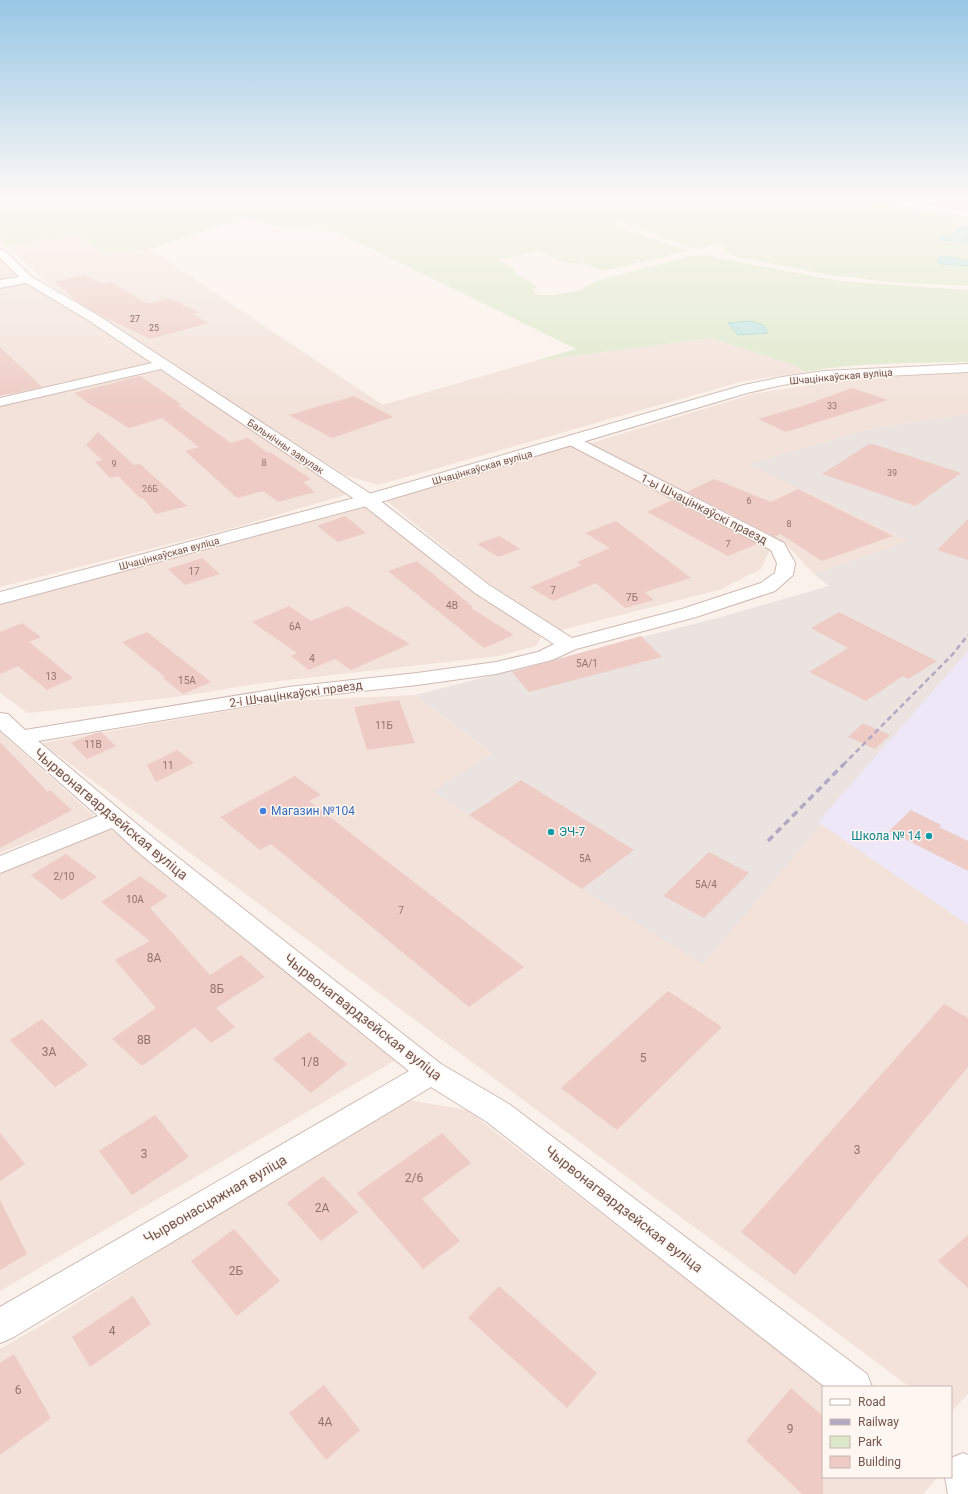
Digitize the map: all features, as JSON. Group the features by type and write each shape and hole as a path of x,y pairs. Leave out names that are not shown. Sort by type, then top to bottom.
{"street":[{"name":"Бальнічны завулак","path":"15,267 28,279 164,364 368,500 482,589 569,645"},
{"path":"0,284 28,279"},
{"path":"3,399 164,364"},
{"name":"Шчацінкаўская вуліца","path":"0,598 368,500 744,390 782,381 858,373 968,368"},
{"name":"1-ы Шчацінкаўскі праезд","path":"569,645 689,613 768,587 784,575 786,563 778,547 571,440"},
{"name":"2-і Шчацінкаўскі праезд","path":"6,725 417,679 496,668 545,656 569,645"},
{"name":"Чырвонагвардзейская вуліца","path":"6,725 148,847 431,1072 498,1113 853,1386"},
{"path":"0,865 115,818"},
{"name":"Чырвонасцяжная вуліца","path":"0,1326 431,1072"}],"shaded area":[{"path":"0,267 6,267 16,277 0,280"},
{"path":"29,267 176,267 383,405 535,361 711,338 797,366 805,372 740,382 378,485 345,475 46,282"},
{"path":"32,283 156,363 14,398 0,388 0,287"},
{"path":"161,367 349,494 229,529 0,587 0,404"},
{"path":"968,373 968,414 870,429 749,464 910,541 814,574 785,543 588,444 753,394 848,379"},
{"path":"968,414 968,651 703,964 582,889 433,791 492,753 415,695 721,617 829,586 814,574 909,541 748,464 870,429"},
{"path":"572,445 770,549 761,569 719,590 561,630 487,582 384,499"},
{"path":"368,507 495,606 543,634 536,646 499,656 262,683 176,697 28,713 0,693 0,602"},
{"path":"968,651 968,925 818,822"},
{"path":"415,695 492,753 434,791 469,815 818,822 968,924 968,1394 952,1411 952,1386 909,1386 42,743 285,701"},
{"path":"0,732 94,816 0,853"},
{"path":"107,826 252,942 401,1057 0,1291 0,871"},
{"path":"401,1099 467,1110 825,1386 822,1386 822,1478 937,1478 923,1494 0,1494 0,1349 42,1325"}],"green space":[{"path":"408,267 511,267 516,273 537,286 534,292 539,295 553,295 572,292 582,289 596,281 650,267 764,267 839,281 968,290 968,362 845,366 805,372 797,366 711,338 535,361 576,349"},
{"path":"593,267 621,267 603,271"},
{"path":"787,267 968,267 968,286 890,282 830,275"}],"water":[{"path":"750,321 763,325 768,333 738,335 728,323"}],"building":[{"path":"84,275 103,284 111,282 148,304 169,298 199,312 192,314 209,323 150,339 102,316 75,300 56,282"},
{"path":"0,347 42,387 0,396"},
{"path":"140,376 181,404 178,405 231,443 248,438 268,453 270,452 311,479 303,482 315,492 278,502 263,491 237,498 185,451 199,447 162,418 129,428 74,393"},
{"path":"852,388 888,400 786,432 758,419 800,407"},
{"path":"354,396 393,417 332,438 289,415"},
{"path":"98,432 134,465 140,464 187,506 156,514 143,498 140,498 118,476 110,478 95,462 102,460 86,445"},
{"path":"869,444 873,444 961,473 915,506 822,474"},
{"path":"714,479 771,502 798,489 893,536 822,561 780,534 775,537 687,492"},
{"path":"672,500 757,544 728,556 647,512"},
{"path":"345,516 366,533 338,542 317,526"},
{"path":"968,519 968,560 937,550"},
{"path":"616,521 691,578 645,592 654,600 625,608 596,583 553,601 530,587 582,565 577,562 610,548 585,533"},
{"path":"499,536 520,549 498,557 477,544"},
{"path":"202,558 220,574 185,585 168,569"},
{"path":"417,561 473,607 471,608 514,635 484,648 388,571"},
{"path":"289,606 311,621 347,606 410,644 351,670 335,659 309,670 291,656 297,653 252,622"},
{"path":"839,612 937,661 908,679 903,676 866,701 809,672 848,648 811,628"},
{"path":"22,623 41,637 29,642 73,678 47,690 18,666 0,674 0,632"},
{"path":"147,632 211,682 183,694 163,678 165,677 122,642"},
{"path":"641,636 662,657 529,692 512,672"},
{"path":"399,700 415,743 367,750 354,707"},
{"path":"863,723 890,735 875,749 848,737"},
{"path":"101,732 116,746 87,759 71,743 92,734"},
{"path":"0,742 48,792 50,790 72,810 0,848"},
{"path":"177,750 194,763 156,782 147,765"},
{"path":"295,776 321,795 309,801 524,967 469,1007 271,844 260,850 220,817"},
{"name":"ЭЧ-7","path":"521,780 634,850 582,889 469,815"},
{"name":"Школа № 14","path":"911,810 941,825 939,827 968,841 968,871 889,831"},
{"path":"709,852 749,873 704,918 663,896"},
{"path":"66,854 97,877 62,900 31,875"},
{"path":"140,876 168,896 150,908 210,975 241,955 265,977 216,1008 235,1027 211,1043 195,1027 142,1066 112,1039 156,1008 115,960 150,941 101,902"},
{"path":"668,991 722,1027 617,1130 561,1088"},
{"path":"944,1004 968,1018 968,1067 795,1275 741,1232"},
{"path":"42,1019 88,1065 55,1087 10,1040"},
{"path":"309,1032 347,1064 311,1093 273,1059"},
{"path":"155,1115 189,1157 132,1195 99,1151"},
{"path":"0,1133 25,1164 0,1181"},
{"path":"442,1133 471,1163 422,1199 460,1241 423,1269 357,1193"},
{"path":"323,1176 358,1212 321,1241 287,1203"},
{"path":"0,1200 27,1254 0,1270"},
{"path":"234,1229 280,1281 237,1316 191,1261"},
{"path":"968,1235 968,1288 938,1261"},
{"path":"499,1286 597,1373 567,1408 468,1318"},
{"path":"133,1296 151,1324 90,1367 72,1337"},
{"path":"14,1354 51,1418 0,1455 0,1363"},
{"path":"324,1385 360,1430 326,1460 289,1413"},
{"path":"791,1388 822,1415 823,1494 802,1494 746,1441"}],"railway":[{"path":"843,765 952,655 968,635"},
{"path":"768,841 844,764"}],"place":[{"name":"Магазин №104","path":"263,811"},
{"name":"ЭЧ-7","path":"551,832"},
{"name":"Школа № 14","path":"929,836"}]}
